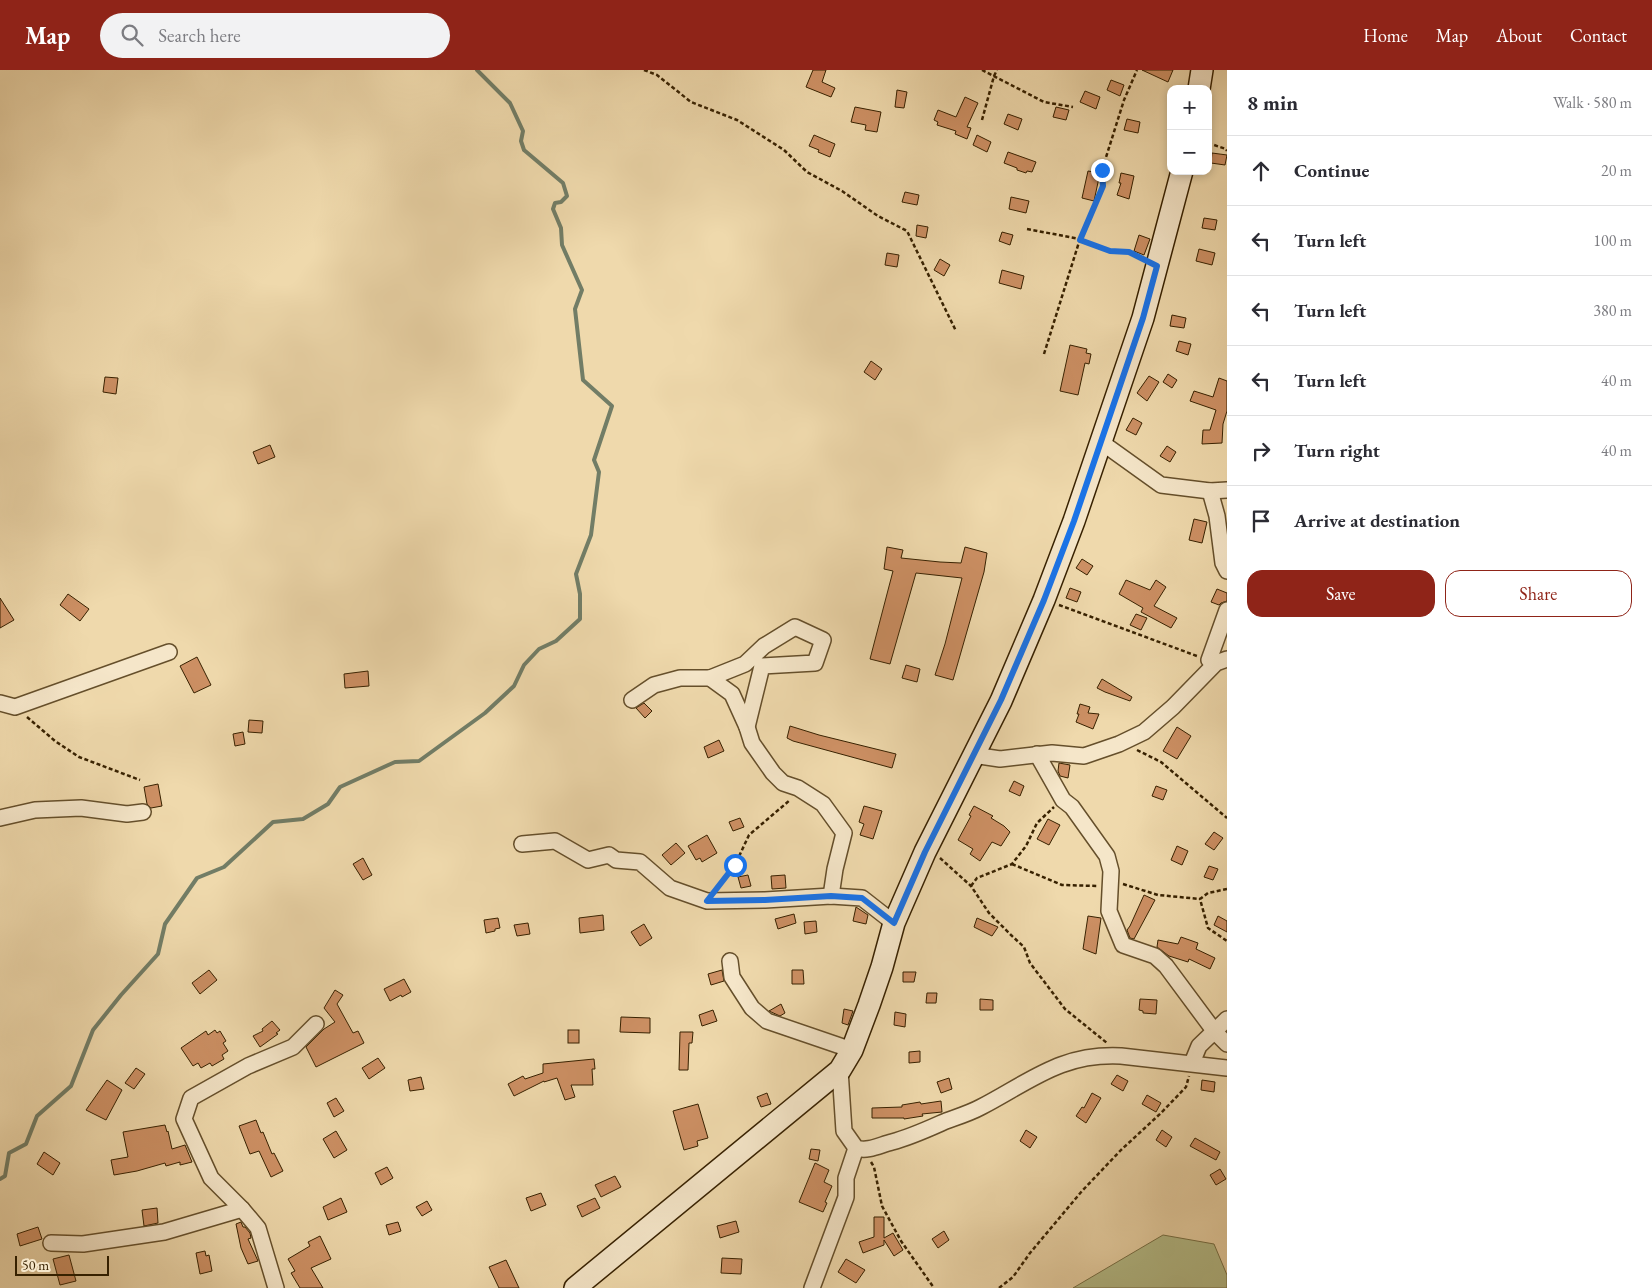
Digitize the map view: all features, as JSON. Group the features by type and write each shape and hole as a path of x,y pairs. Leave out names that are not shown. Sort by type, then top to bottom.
{"street":[{"path":"1200,85 1202,70"},
{"path":"575,1288 840,1070 852,1050 882,968 894,923 925,852 1001,700 1044,600 1074,521 1143,318 1181,175"},
{"path":"1101,442 1161,484 1210,491 1227,490"},
{"path":"1210,491 1218,516 1223,563 1227,571"},
{"path":"1209,660 1227,610"},
{"path":"632,700 654,685 680,678 710,678 745,664 764,646 795,627 823,640 815,663 762,666"},
{"path":"747,726 762,666 764,646"},
{"path":"0,703 15,707 169,652"},
{"path":"973,755 1000,759 1052,753 1084,756 1119,744 1144,732 1173,707 1216,663 1227,659"},
{"path":"710,678 732,694 747,726 752,743 773,772 783,782 798,788 823,804 844,833 835,869 831,896"},
{"path":"1037,754 1063,800 1072,807 1107,856 1111,871 1109,911 1123,945 1155,956 1166,966 1215,1032 1227,1044"},
{"path":"0,818 35,810 81,808 128,814 144,812"},
{"path":"522,844 555,842 588,860 609,856 616,860 640,862 670,888 707,901 831,896 862,898 894,923"},
{"path":"730,960 732,976 752,1008 767,1021 852,1050"},
{"path":"1192,1063 1199,1046 1227,1019"},
{"path":"276,1288 258,1228 211,1178 184,1119 191,1098 248,1066 293,1047 316,1024"},
{"path":"860,1149 903,1139 980,1108 1039,1074 1081,1058 1106,1055 1121,1056 1227,1068"},
{"path":"840,1070 844,1131 860,1149"},
{"path":"812,1288 846,1197 846,1178 860,1149"},
{"path":"51,1242 83,1244 164,1232 242,1209"}],"path":[{"path":"644,70 657,75 691,102 737,120 784,150 807,172 842,191 878,216 907,231 956,331"},
{"path":"982,70 1044,102 1073,107"},
{"path":"982,120 997,70"},
{"path":"1044,354 1080,240 1103,186 1102,170 1124,100 1137,70"},
{"path":"1212,144 1227,151"},
{"path":"1027,229 1080,240 1110,251 1129,252 1157,266"},
{"path":"1044,600 1209,660"},
{"path":"15,707 55,741 79,757 140,780"},
{"path":"1119,744 1140,751 1161,762 1227,818"},
{"path":"707,901 735,865 749,835 787,804 798,788"},
{"path":"971,886 977,878 1012,864 1026,846 1037,823 1063,800"},
{"path":"925,852 943,859 971,886 989,913 1010,936 1024,947 1030,963 1065,1009 1090,1027 1121,1056"},
{"path":"1012,864 1062,884 1109,886 1125,884 1158,895 1200,900 1208,893 1227,889"},
{"path":"1200,900 1208,928 1227,941"},
{"path":"999,1288 1013,1277 1030,1253 1082,1191 1186,1087 1192,1063"},
{"path":"860,1149 874,1167 882,1206 901,1241 934,1288"}],"green space":[{"path":"1163,1235 1214,1244 1227,1275 1227,1288 1073,1288"}],"building":[{"path":"813,70 826,70 822,82 835,88 831,97 806,87"},
{"path":"1142,70 1173,70 1168,82"},
{"path":"1111,80 1124,85 1120,96 1107,90"},
{"path":"897,90 907,92 904,108 895,107"},
{"path":"1085,91 1100,97 1096,109 1080,102"},
{"path":"965,97 978,103 967,127 971,128 967,139 955,134 956,131 937,125 938,122 934,120 938,110 956,117"},
{"path":"855,107 881,112 877,132 865,130 866,125 851,122"},
{"path":"1056,107 1069,110 1066,120 1053,117"},
{"path":"1008,114 1022,119 1018,130 1004,124"},
{"path":"1127,119 1140,122 1138,133 1124,130"},
{"path":"814,135 835,144 830,157 809,146"},
{"path":"977,135 991,142 987,152 973,145"},
{"path":"1008,152 1036,162 1032,172 1027,171 1026,173 1004,163"},
{"path":"1212,153 1227,155 1225,165 1212,163"},
{"path":"1088,171 1100,173 1094,201 1082,198"},
{"path":"1121,173 1134,176 1129,199 1117,195 1121,183 1119,183"},
{"path":"905,192 919,195 917,205 902,202"},
{"path":"1011,197 1029,201 1026,213 1009,209"},
{"path":"1204,218 1217,220 1215,230 1202,228"},
{"path":"917,225 928,227 926,238 916,236"},
{"path":"1002,232 1013,235 1010,245 999,241"},
{"path":"1139,235 1150,239 1144,255 1134,251"},
{"path":"1199,249 1215,253 1212,265 1196,261"},
{"path":"887,253 899,255 897,267 885,265"},
{"path":"940,259 950,265 944,276 934,270"},
{"path":"1002,270 1024,276 1021,289 999,283"},
{"path":"1172,315 1186,318 1184,328 1170,326"},
{"path":"1179,341 1191,344 1188,355 1176,351"},
{"path":"1070,345 1087,349 1086,353 1091,354 1089,364 1085,363 1078,395 1060,391"},
{"path":"871,361 882,369 875,380 864,372"},
{"path":"1168,374 1177,380 1172,388 1163,382"},
{"path":"1149,376 1159,382 1147,401 1137,393"},
{"path":"105,377 118,378 116,394 103,392"},
{"path":"1219,378 1227,381 1227,411 1223,424 1222,443 1202,444 1203,430 1210,430 1216,410 1190,401 1194,391 1213,397"},
{"path":"1133,418 1142,423 1136,435 1126,430"},
{"path":"270,445 275,457 258,464 253,452"},
{"path":"1167,446 1176,452 1170,462 1160,456"},
{"path":"1194,519 1207,522 1202,543 1189,540"},
{"path":"887,547 903,550 901,558 940,562 961,563 965,547 987,553 984,572 953,680 935,675 962,578 916,573 890,664 870,659 893,571 884,569"},
{"path":"1082,559 1093,566 1087,575 1076,568"},
{"path":"1126,580 1150,590 1156,580 1166,587 1154,606 1177,618 1171,628 1141,612 1143,608 1119,594"},
{"path":"1070,588 1081,592 1077,602 1066,598"},
{"path":"1217,589 1227,593 1227,601 1219,605 1211,602"},
{"path":"68,594 89,609 80,621 60,605"},
{"path":"0,598 14,620 0,628"},
{"path":"1136,614 1147,618 1141,630 1130,625"},
{"path":"197,657 211,685 194,693 180,666"},
{"path":"906,665 920,669 917,682 902,678"},
{"path":"368,671 369,686 345,688 344,674"},
{"path":"1102,679 1132,697 1130,701 1097,688"},
{"path":"644,703 652,711 645,718 636,708"},
{"path":"1080,704 1090,707 1088,713 1099,714 1093,729 1076,722"},
{"path":"249,720 263,721 262,733 248,732"},
{"path":"790,726 896,754 892,768 793,741 787,738"},
{"path":"1177,727 1191,736 1177,759 1163,751"},
{"path":"243,732 245,744 235,746 233,734"},
{"path":"719,740 724,751 708,758 704,747"},
{"path":"1059,763 1070,765 1068,778 1060,776 1058,771"},
{"path":"1014,781 1024,786 1020,796 1009,791"},
{"path":"158,784 162,806 151,808 147,804 144,787"},
{"path":"1156,786 1167,790 1163,800 1152,796"},
{"path":"864,806 882,811 873,839 860,835 864,824 859,822"},
{"path":"974,806 993,816 991,818 1010,832 1001,846 992,842 980,861 970,854 973,849 958,840 971,816 969,815"},
{"path":"740,818 744,827 733,831 729,822"},
{"path":"1048,819 1060,825 1049,845 1037,839"},
{"path":"1214,832 1223,838 1214,850 1205,844"},
{"path":"707,835 717,853 702,862 700,858 696,860 688,846"},
{"path":"676,843 685,853 671,865 662,855"},
{"path":"1177,846 1188,851 1182,865 1171,860"},
{"path":"363,858 372,875 363,880 353,864"},
{"path":"1209,866 1218,869 1213,880 1204,877"},
{"path":"748,875 751,886 741,888 738,877"},
{"path":"785,875 786,888 772,889 771,876"},
{"path":"1144,895 1155,900 1134,939 1130,938 1127,930"},
{"path":"856,907 868,915 866,924 853,921"},
{"path":"794,914 796,923 778,929 775,919"},
{"path":"603,915 604,930 580,933 579,918"},
{"path":"1088,916 1101,918 1096,954 1083,949"},
{"path":"1218,916 1227,921 1227,932 1214,925"},
{"path":"498,918 500,928 486,933 484,920"},
{"path":"977,918 998,927 992,936 974,927"},
{"path":"816,921 817,932 805,934 804,922"},
{"path":"528,923 530,934 517,936 514,925"},
{"path":"644,924 652,938 640,946 631,932"},
{"path":"1181,937 1198,943 1196,949 1215,958 1210,969 1189,959 1188,962 1169,956 1157,947 1158,940 1178,944"},
{"path":"209,970 217,980 200,994 192,983"},
{"path":"722,970 724,981 711,985 708,974"},
{"path":"792,970 803,970 804,984 792,984"},
{"path":"903,972 916,972 914,982 903,982"},
{"path":"404,979 411,992 390,1001 384,989"},
{"path":"335,990 343,995 337,1004 353,1033 358,1031 364,1043 316,1067 306,1047 324,1029 335,1022 324,1008"},
{"path":"927,993 937,993 936,1003 926,1003"},
{"path":"980,999 993,1000 993,1010 980,1010"},
{"path":"1140,999 1157,1000 1156,1014 1143,1013 1143,1011 1139,1010"},
{"path":"781,1004 785,1013 780,1016 769,1011"},
{"path":"844,1009 853,1011 848,1025 842,1023"},
{"path":"713,1010 717,1021 702,1026 699,1015"},
{"path":"895,1012 906,1014 905,1027 894,1025"},
{"path":"621,1017 650,1018 650,1033 620,1032"},
{"path":"272,1021 280,1030 276,1033 278,1034 260,1047 253,1036 263,1031 262,1029"},
{"path":"215,1030 217,1033 220,1031 226,1041 223,1043 228,1051 222,1055 224,1059 212,1066 210,1063 201,1068 198,1063 193,1066 181,1048 206,1031 208,1035"},
{"path":"568,1030 579,1030 579,1043 568,1043"},
{"path":"680,1032 693,1032 692,1043 689,1043 688,1070 679,1070"},
{"path":"920,1051 920,1062 909,1063 909,1052"},
{"path":"378,1058 385,1068 369,1079 362,1068"},
{"path":"594,1059 595,1069 592,1069 593,1085 571,1085 575,1097 565,1100 557,1078 544,1081 514,1096 508,1084 523,1076 525,1079 543,1073 543,1064"},
{"path":"136,1068 145,1074 134,1089 125,1083"},
{"path":"1117,1075 1128,1081 1123,1091 1111,1084"},
{"path":"421,1077 424,1089 410,1091 408,1080"},
{"path":"949,1078 952,1089 941,1093 937,1082"},
{"path":"107,1080 122,1090 106,1120 86,1110"},
{"path":"1202,1080 1215,1082 1214,1092 1201,1090"},
{"path":"767,1093 771,1104 761,1107 757,1097"},
{"path":"1092,1093 1101,1098 1086,1123 1076,1116 1082,1107 1084,1108"},
{"path":"1147,1095 1161,1103 1156,1112 1142,1104"},
{"path":"336,1098 344,1111 334,1117 327,1103"},
{"path":"941,1101 942,1112 922,1114 923,1116 904,1119 872,1118 872,1108 902,1107 902,1105 920,1102 921,1104"},
{"path":"698,1104 708,1138 697,1141 698,1146 684,1150 673,1111"},
{"path":"256,1120 272,1154 274,1153 283,1171 271,1177 259,1151 250,1154 239,1126"},
{"path":"165,1125 172,1149 185,1145 192,1162 180,1165 180,1162 166,1166 165,1163 114,1175 111,1160 128,1157 123,1132"},
{"path":"1026,1130 1037,1137 1030,1148 1020,1141"},
{"path":"1162,1130 1172,1137 1166,1147 1156,1140"},
{"path":"336,1131 347,1150 334,1158 323,1139"},
{"path":"1195,1138 1220,1152 1216,1160 1190,1146"},
{"path":"811,1149 820,1150 818,1161 809,1159"},
{"path":"44,1152 60,1163 53,1175 37,1164"},
{"path":"815,1163 829,1170 824,1182 832,1186 823,1212 799,1202"},
{"path":"387,1167 393,1178 381,1185 375,1173"},
{"path":"1220,1169 1226,1179 1216,1185 1210,1175"},
{"path":"615,1176 621,1187 601,1197 595,1185"},
{"path":"541,1193 546,1205 531,1211 526,1198"},
{"path":"341,1198 347,1212 328,1220 323,1207"},
{"path":"595,1198 600,1208 582,1217 577,1206"},
{"path":"427,1201 432,1210 422,1216 416,1207"},
{"path":"157,1208 158,1223 144,1226 142,1210"},
{"path":"874,1217 884,1217 884,1238 893,1233 903,1250 894,1256 884,1240 884,1245 863,1253 859,1242 874,1237"},
{"path":"736,1221 739,1232 720,1238 717,1226"},
{"path":"241,1222 243,1227 250,1233 251,1238 248,1239 258,1261 248,1264 241,1248 236,1224"},
{"path":"398,1222 401,1231 389,1235 386,1225"},
{"path":"38,1227 42,1239 20,1246 17,1234"},
{"path":"944,1231 949,1240 938,1248 932,1239"},
{"path":"320,1236 331,1259 311,1268 323,1288 300,1288 291,1273 295,1271 288,1259 310,1246 308,1242"},
{"path":"205,1251 206,1256 209,1255 212,1271 200,1274 196,1253"},
{"path":"69,1255 76,1281 60,1285 53,1259"},
{"path":"722,1258 742,1259 741,1274 721,1273"},
{"path":"846,1259 865,1270 856,1283 838,1272"},
{"path":"506,1260 519,1288 499,1288 489,1267"}],"waterway":[{"path":"0,1179 5,1176 9,1153 26,1144 37,1116 71,1086 93,1030 158,954 165,924 197,878 224,867 273,822 303,819 328,804 340,787 395,762 419,761 485,713 514,686 524,665 539,649 556,641 580,619 580,594 576,574 591,535 599,472 594,460 612,406 583,380 575,309 582,290 562,245 561,228 553,209 555,203 561,202 567,196 563,183 524,150 521,141 523,131 510,103 477,70"}],"route":[{"path":"735,865 707,901 831,896 862,898 894,923 925,852 1001,700 1044,600 1074,521 1143,318 1157,266 1129,252 1110,251 1080,240 1103,186 1102,170"}]}
